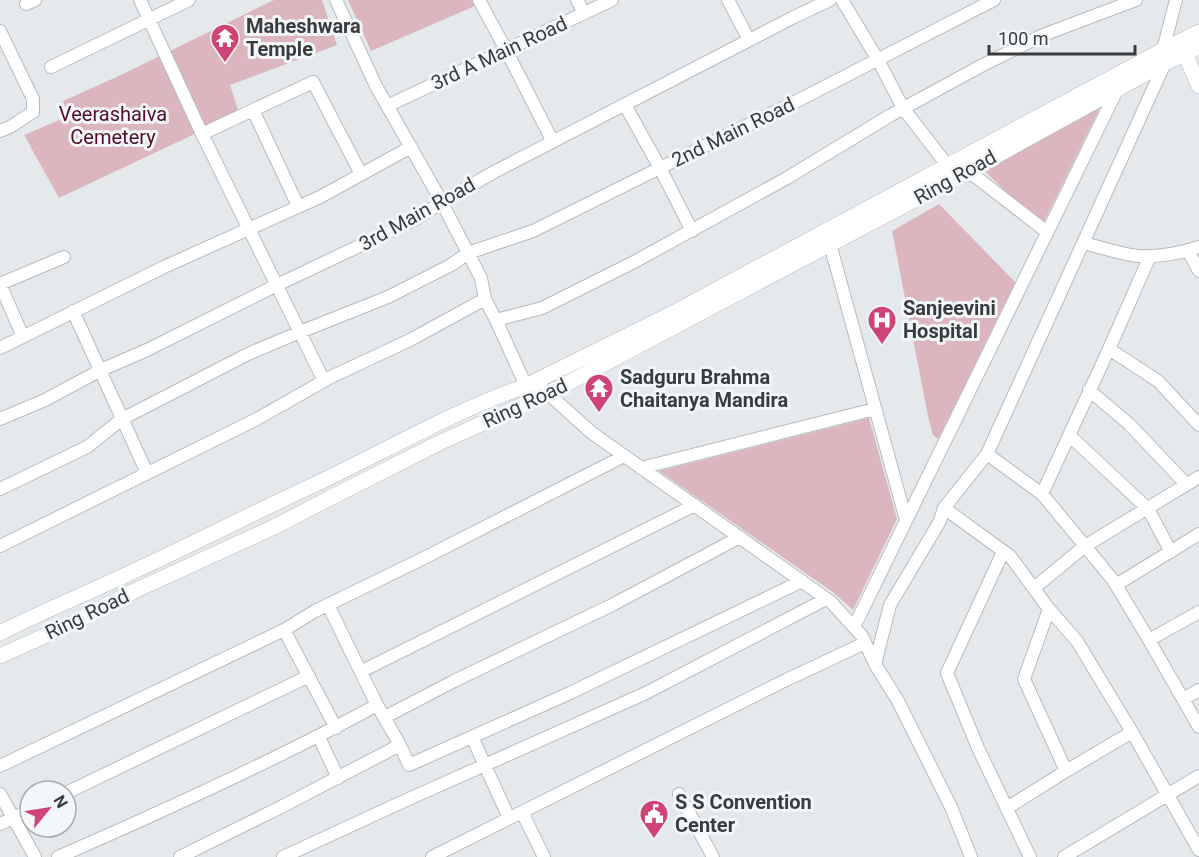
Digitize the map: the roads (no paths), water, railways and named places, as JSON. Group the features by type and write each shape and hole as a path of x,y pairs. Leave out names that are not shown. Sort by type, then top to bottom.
{"main road":[{"name":"Ring Road","path":"0,656 274,527 441,442 548,394 1117,90 1199,32"},
{"name":"Ring Road","path":"0,633 177,551 362,462 435,424 504,393 526,386 671,314 948,165 1164,56 1185,54 1199,47"},
{"path":"1185,54 1199,86"}],"street":[{"path":"140,0 202,134 324,381"},
{"path":"51,67 189,0"},
{"path":"336,0 376,86 442,202 481,278 485,299 526,386 543,389 592,434 802,581 826,599 854,627 862,636 875,664 898,701 951,807 971,857"},
{"path":"479,0 553,142"},
{"path":"577,0 584,13"},
{"name":"3rd A Main Road","path":"387,106 612,0"},
{"path":"728,0 749,40"},
{"name":"3rd Main Road","path":"0,419 45,400 101,370 147,350 414,220 494,172 749,40 809,4 830,0"},
{"path":"842,0 878,60 903,108 948,165 976,177 1047,232"},
{"name":"2nd Main Road","path":"0,489 87,447 122,419 248,354 388,297 451,266 468,254 533,231 794,103 994,0"},
{"path":"496,320 542,308 634,262 786,178 903,108 1043,35 1136,0"},
{"path":"875,664 890,605 940,521 944,508 987,454 1083,243 1164,56 1176,0"},
{"path":"0,31 33,99 33,112 0,131"},
{"path":"202,134 313,82 361,174"},
{"path":"854,627 1117,90"},
{"path":"625,105 692,231"},
{"path":"253,110 298,206"},
{"path":"0,348 166,266 320,197 411,147"},
{"path":"1083,243 1150,256 1193,249 1199,271"},
{"path":"831,244 906,520"},
{"path":"1042,494 1150,256"},
{"path":"23,336 0,284 64,257"},
{"path":"0,546 255,420 324,381 410,340 485,299"},
{"path":"73,311 147,473"},
{"path":"1109,349 1158,381 1199,425"},
{"path":"1089,390 1129,424 1186,484"},
{"path":"641,468 875,409"},
{"path":"1069,435 1148,509 1171,552"},
{"path":"987,454 1042,494 1116,585 1199,727"},
{"path":"0,766 284,630 315,611 624,456"},
{"path":"1034,588 1085,546 1199,477"},
{"path":"362,671 695,506"},
{"path":"944,508 1010,556 1049,609 1077,641 1132,732 1199,851 1190,857"},
{"path":"1116,585 1199,534"},
{"path":"385,717 612,605 740,537"},
{"path":"1004,552 946,672 978,748 1030,857"},
{"path":"328,605 409,765 570,693 802,581"},
{"path":"283,857 646,693 826,599"},
{"path":"1049,609 1024,679 1066,771"},
{"path":"1149,640 1199,612"},
{"path":"284,630 336,728"},
{"path":"432,857 786,680 866,643"},
{"path":"78,787 309,676"},
{"path":"1183,699 1199,690"},
{"path":"58,857 319,737 378,705"},
{"path":"1007,808 1132,732"},
{"path":"319,737 338,778"},
{"path":"472,737 509,818"},
{"path":"180,857 400,745"},
{"path":"1064,857 1199,776"},
{"path":"0,794 35,857"},
{"path":"679,794 714,857"},
{"path":"522,812 544,857"},
{"path":"0,824 18,816"}],"place":[{"name":"Maheshwara Temple","path":"225,64"},
{"name":"Sanjeevini Hospital","path":"882,346"},
{"name":"Sadguru Brahma Chaitanya Mandira","path":"599,414"},
{"name":"S S Convention Center","path":"654,840"}],"park label":[{"name":"Veerashaiva Cemetery","path":"113,126"}]}
